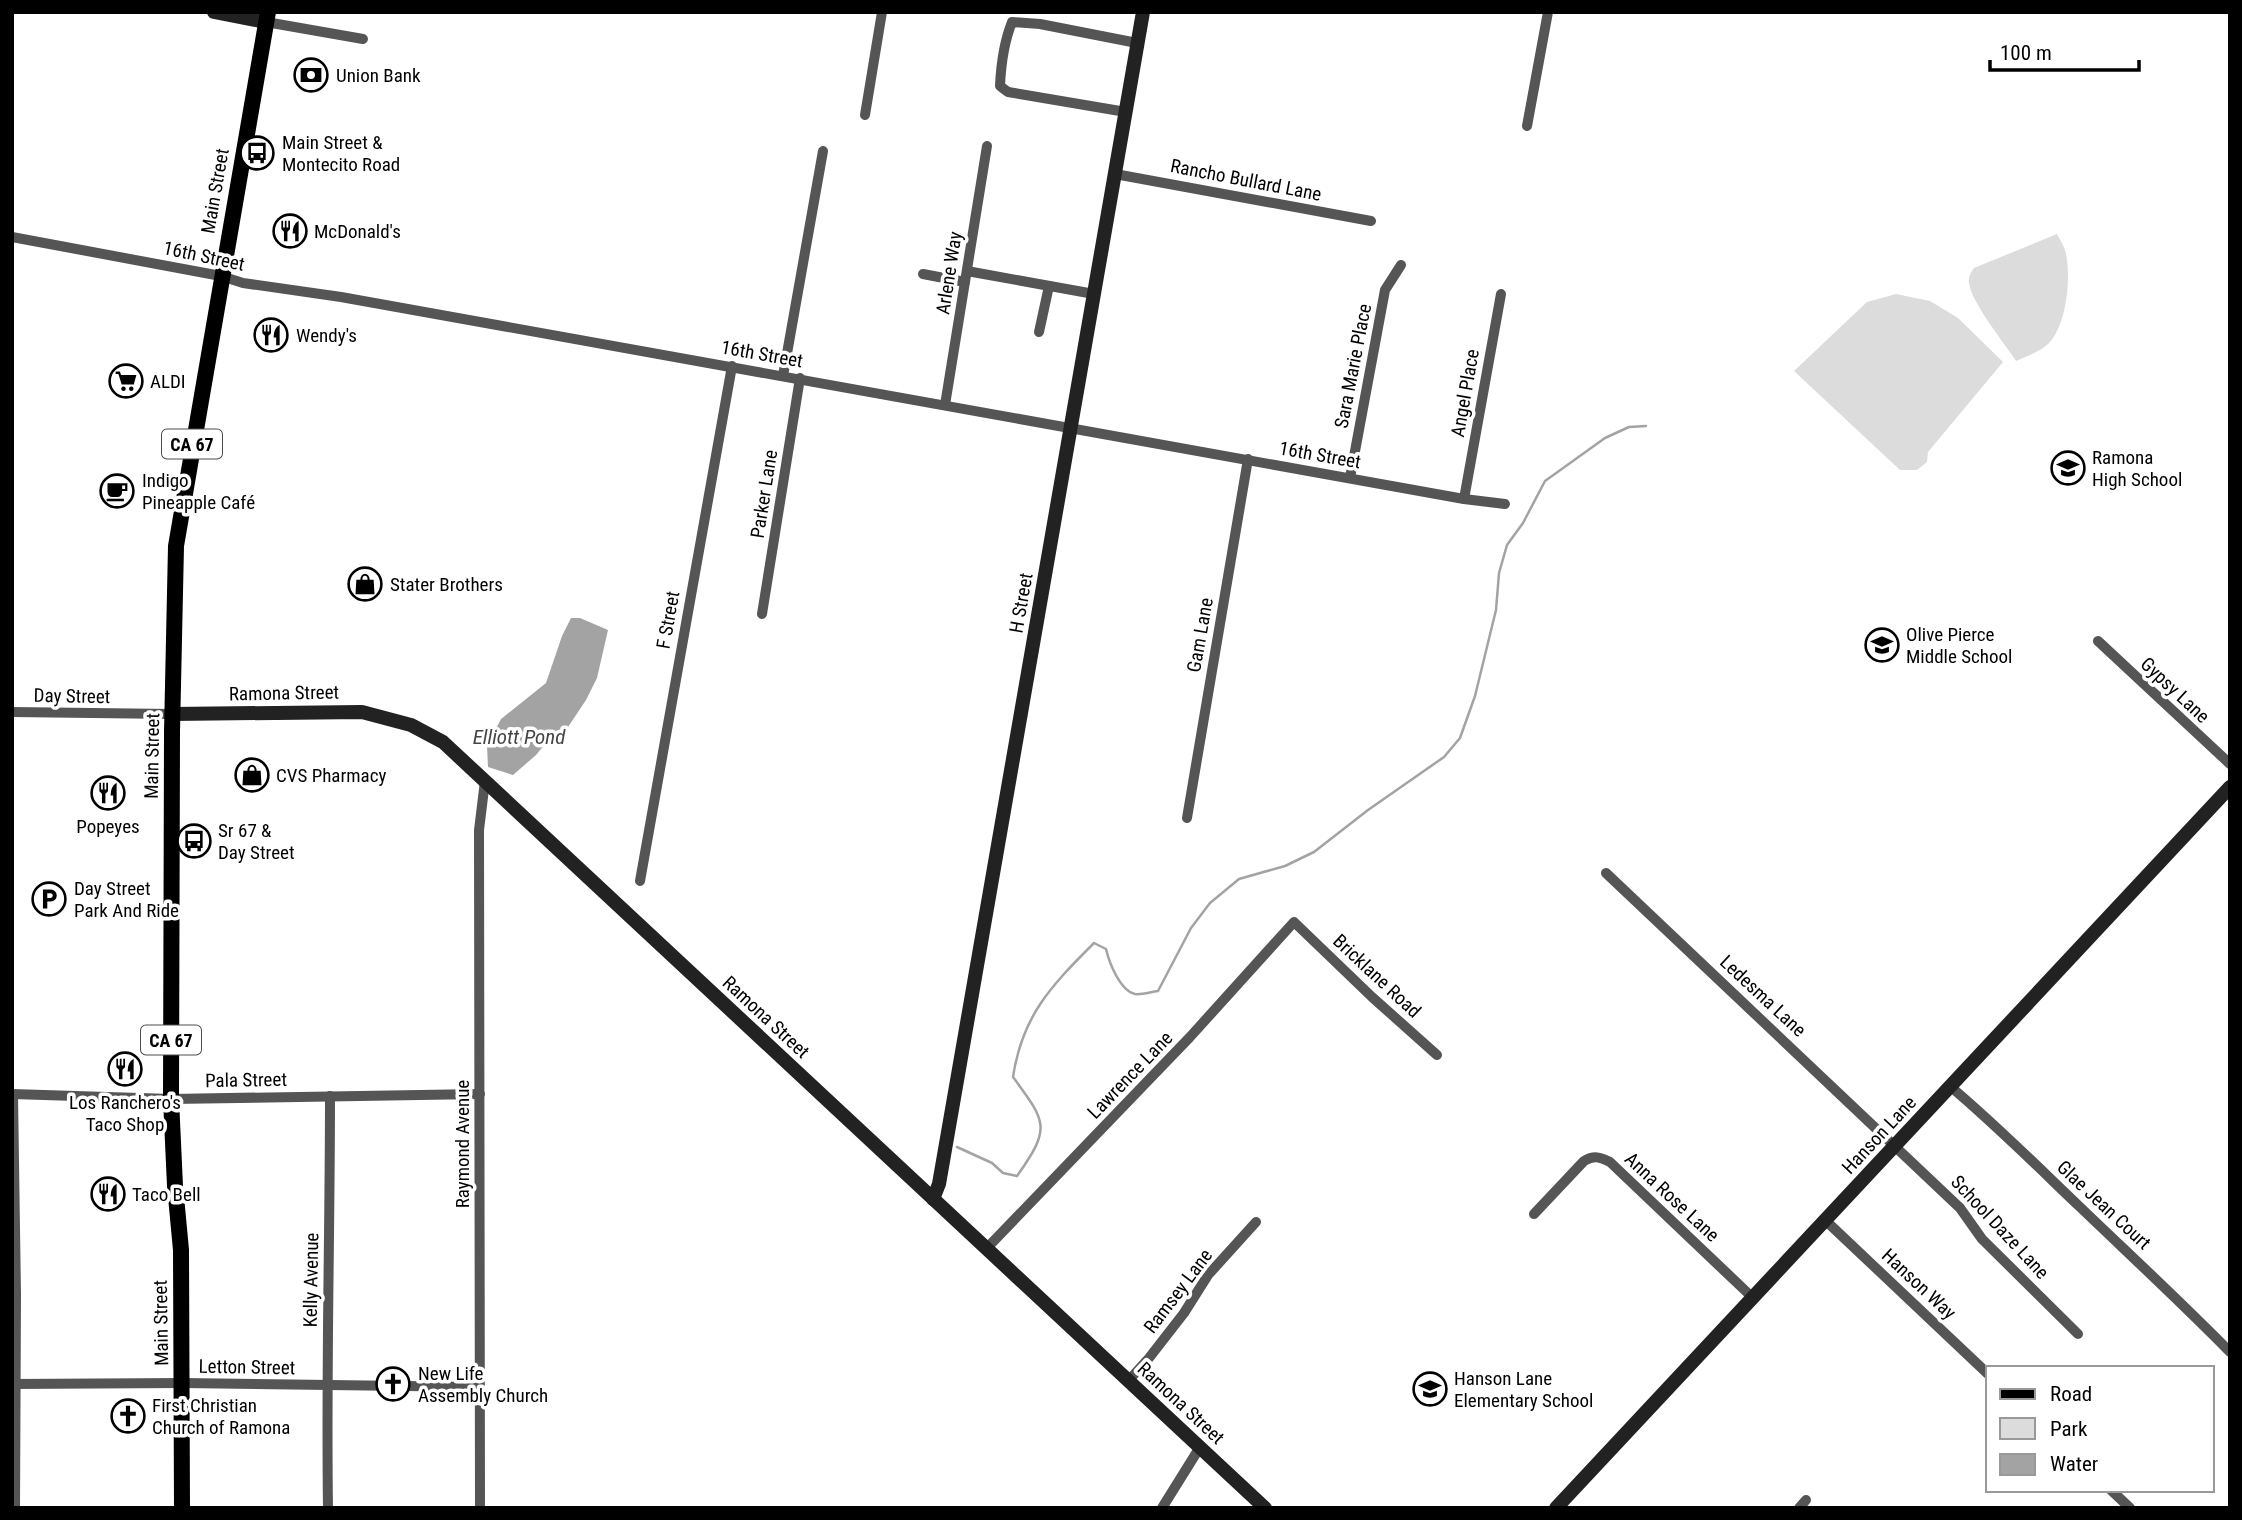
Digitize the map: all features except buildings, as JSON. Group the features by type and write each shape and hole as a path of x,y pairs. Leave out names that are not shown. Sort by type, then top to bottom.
{"main road":[{"path":"214,12 267,17"},
{"name":"H Street","path":"933,1199 940,1178 1143,12"},
{"name":"Main Street","path":"182,1508 181,1250 171,1099 176,546 267,17"},
{"name":"Ramona Street","path":"173,714 362,712 411,725 443,742 1265,1508"},
{"name":"Hanson Lane","path":"1556,1508 2230,787"}],"street":[{"path":"865,115 882,12"},
{"path":"1527,126 1548,12"},
{"path":"267,17 363,39"},
{"path":"1126,111 1008,92 1000,86 1007,34 1012,22 1025,22 1138,43"},
{"name":"Arlene Way","path":"946,405 987,146"},
{"path":"783,376 823,151"},
{"name":"Rancho Bullard Lane","path":"1115,174 1371,221"},
{"name":"16th Street","path":"12,237 221,276 243,283 341,297 1464,499 1505,504"},
{"name":"Sara Marie Place","path":"1350,478 1385,290 1401,265"},
{"path":"923,274 1049,286 1094,294"},
{"path":"1039,332 1049,286"},
{"name":"Angel Place","path":"1464,499 1501,294"},
{"name":"F Street","path":"640,881 732,366"},
{"name":"Parker Lane","path":"762,614 800,378"},
{"name":"Gam Lane","path":"1187,818 1248,459"},
{"name":"Gypsy Lane","path":"2098,641 2230,764"},
{"name":"Day Street","path":"12,712 173,714"},
{"name":"Raymond Avenue","path":"480,1508 479,830 485,781"},
{"name":"Ledesma Lane","path":"1606,873 1895,1145"},
{"name":"Bricklane Road","path":"1294,922 1437,1055"},
{"name":"Lawrence Lane","path":"987,1248 1190,1037 1294,922"},
{"name":"Glae Jean Court","path":"1951,1087 1998,1127 2230,1352"},
{"path":"13,1094 15,1508"},
{"name":"Pala Street","path":"13,1094 171,1099 480,1094"},
{"name":"Kelly Avenue","path":"328,1508 326,1385 330,1256 330,1096"},
{"name":"School Daze Lane","path":"1895,1145 1960,1208 1982,1239 2078,1334"},
{"name":"Anna Rose Lane","path":"1534,1214 1584,1161 1598,1157 1610,1162 1753,1298"},
{"name":"Hanson Way","path":"1825,1220 1986,1372"},
{"name":"Ramsey Lane","path":"1129,1380 1149,1359 1184,1313 1208,1275 1256,1223"},
{"name":"Letton Street","path":"14,1384 480,1387"},
{"path":"1162,1508 1200,1447"},
{"path":"2113,1492 2130,1508"}],"green space":[{"path":"2057,234 2065,251 2068,275 2064,313 2055,335 2046,346 2016,361 1976,301 1971,291 1969,276 1974,268"},
{"path":"1896,294 1930,301 1958,318 2003,362 1928,452 1927,462 1917,470 1900,470 1794,371 1867,302"}],"water":[{"name":"Elliott Pond","path":"571,618 580,618 608,630 597,678 586,700 566,730 545,744 513,775 488,767 487,746 501,719 546,683"}],"waterway":[{"path":"957,1147 992,1163 1003,1173 1017,1176 1028,1160 1036,1147 1041,1126 1033,1105 1013,1077 1017,1055 1023,1036 1041,1003 1094,943 1106,949 1116,975 1130,992 1138,994 1158,991 1191,928 1210,903 1239,879 1285,866 1314,852 1444,757 1460,738 1475,696 1496,610 1499,573 1507,545 1523,523 1545,481 1605,438 1629,427 1646,426"}],"place":[{"name":"Union Bank","path":"311,75"},
{"name":"Main Street & Montecito Road","path":"257,153"},
{"name":"McDonald's","path":"290,231"},
{"name":"Wendy's","path":"271,335"},
{"name":"ALDI","path":"126,381"},
{"name":"Ramona High School","path":"2068,468"},
{"name":"Indigo Pineapple Café","path":"117,491"},
{"name":"Stater Brothers","path":"365,584"},
{"name":"Olive Pierce Middle School","path":"1882,645"},
{"name":"CVS Pharmacy","path":"252,775"},
{"name":"Popeyes","path":"108,793"},
{"name":"Sr 67 & Day Street","path":"194,841"},
{"name":"Day Street Park And Ride","path":"49,899"},
{"name":"Los Ranchero's Taco Shop","path":"125,1069"},
{"name":"Taco Bell","path":"108,1194"},
{"name":"New Life Assembly Church","path":"393,1384"},
{"name":"Hanson Lane Elementary School","path":"1430,1389"},
{"name":"First Christian Church of Ramona","path":"128,1416"}]}
